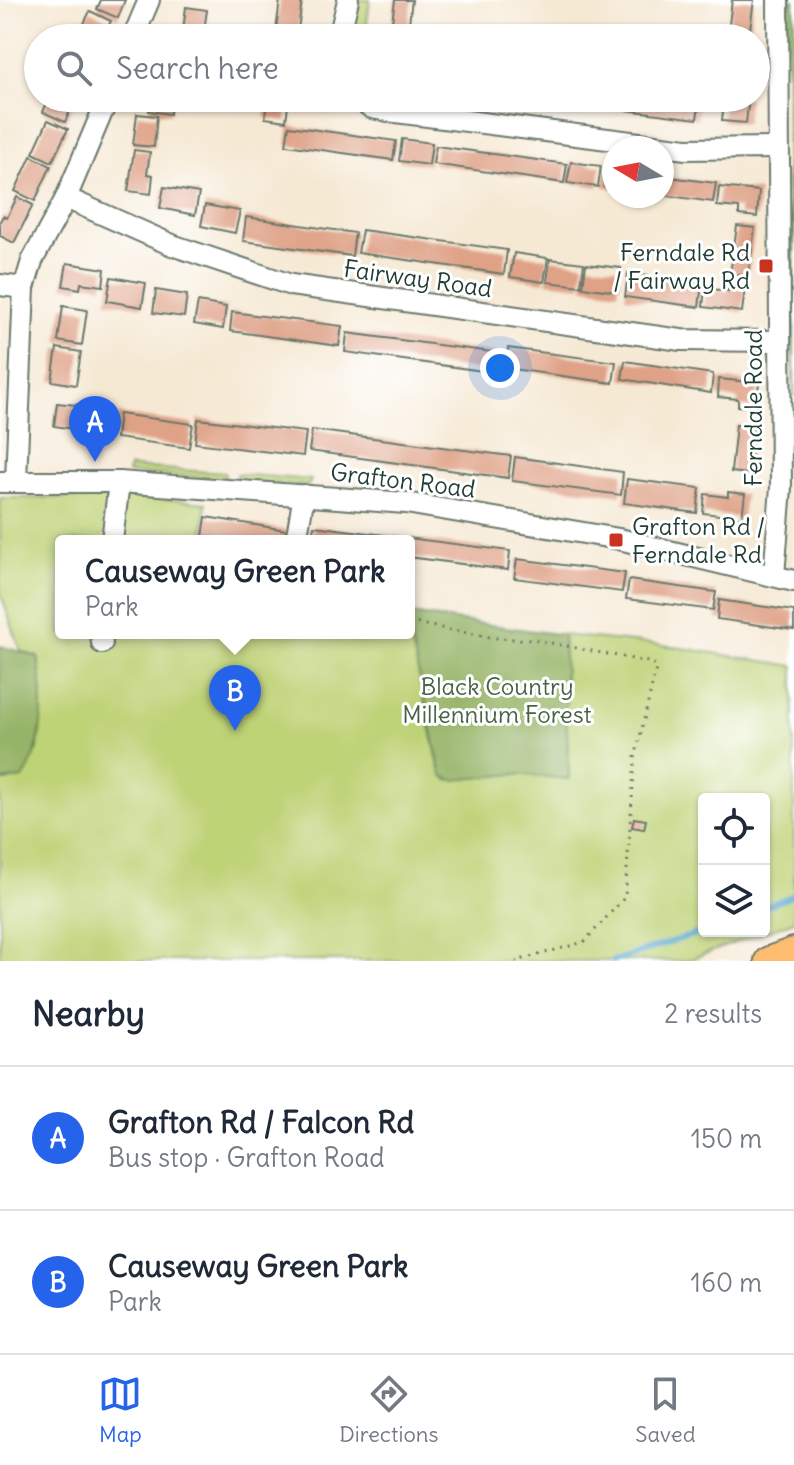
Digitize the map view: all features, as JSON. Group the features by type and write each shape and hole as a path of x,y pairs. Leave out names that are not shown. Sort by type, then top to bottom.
{"highway":[{"path":"769,961 794,952"}],"street":[{"path":"139,24 149,0"},
{"path":"342,24 348,0"},
{"name":"Ferndale Road","path":"778,0 779,341 784,578"},
{"path":"8,481 17,435 24,288 32,261 66,198 102,112"},
{"path":"396,112 686,149 778,148"},
{"name":"Fairway Road","path":"66,198 172,245 291,285 681,340 779,341"},
{"path":"0,285 24,288"},
{"path":"0,422 17,435"},
{"name":"Grafton Road","path":"8,481 119,482 406,503 619,539 784,578"},
{"path":"113,535 119,482"},
{"path":"297,535 304,495"}],"path":[{"path":"415,623 495,638 536,640 653,663 656,669 635,758 625,897 584,942 516,961"}],"green space":[{"path":"356,0 370,0 367,24 350,24"},
{"path":"787,0 794,0 794,397 787,169"},
{"path":"129,467 225,473 225,479 128,473"},
{"path":"237,474 311,480 308,486 237,481"},
{"path":"117,495 206,503 203,535 55,535 55,639 411,639 439,767 447,780 514,774 569,779 563,635 663,645 794,666 794,921 770,930 770,793 698,793 698,937 751,937 686,961 0,961 0,781 8,781 38,749 41,679 38,657 21,651 0,592 0,498 97,498"},
{"name":"Black Country Millennium Forest","path":"415,615 563,635 569,779 514,774 454,780 442,776 411,639 415,639"},
{"path":"0,646 38,657 42,703 36,751 23,778 0,781"}],"building":[{"path":"101,0 125,0 118,18 97,9"},
{"path":"280,0 302,0 299,24 277,24"},
{"path":"395,0 412,0 409,24 392,24"},
{"path":"732,0 754,0 751,24 729,24"},
{"path":"186,7 207,10 205,24 184,24"},
{"path":"90,11 111,21 110,24 84,24"},
{"path":"43,112 70,112 65,122"},
{"path":"266,112 287,112 286,121 265,118"},
{"path":"642,112 698,112 697,119"},
{"path":"723,112 747,112 746,123 722,121"},
{"path":"137,114 157,116 154,147 133,145"},
{"path":"48,120 68,129 52,162 33,153"},
{"path":"289,126 396,141 393,160 286,145"},
{"path":"402,139 432,143 429,165 399,161"},
{"path":"436,146 567,164 564,183 433,164"},
{"path":"134,150 150,152 147,174 153,175 151,194 128,191"},
{"path":"31,156 51,166 35,201 15,191"},
{"path":"571,162 601,166 598,187 567,183"},
{"path":"674,178 716,183 713,202 674,197"},
{"path":"164,187 199,193 195,215 160,208"},
{"path":"719,187 759,191 757,217 739,215 739,208 717,206"},
{"path":"17,197 33,205 14,243 0,236 0,221 3,216 7,218"},
{"path":"205,205 240,211 235,233 201,226"},
{"path":"246,217 355,233 352,256 243,241"},
{"path":"737,226 755,228 748,276 730,274"},
{"path":"362,230 507,250 504,274 358,253"},
{"path":"514,253 548,258 544,282 510,277"},
{"path":"550,259 584,263 581,286 547,282"},
{"path":"67,263 105,269 103,286 81,283 80,289 63,286"},
{"path":"586,264 621,268 618,292 583,287"},
{"path":"628,273 702,284 699,307 625,297"},
{"path":"111,277 146,283 142,307 107,301"},
{"path":"728,286 745,289 742,312 703,307 705,288 728,291"},
{"path":"156,290 187,295 184,317 153,313"},
{"path":"198,302 226,307 223,329 194,324"},
{"path":"63,306 87,310 82,345 58,341"},
{"path":"232,312 342,326 339,346 230,331"},
{"path":"347,333 500,353 498,373 345,352"},
{"path":"57,348 81,352 76,385 52,381"},
{"path":"508,348 616,362 613,383 505,368"},
{"path":"625,361 713,374 711,393 622,379"},
{"path":"719,379 759,383 756,408 738,406 738,399 718,397"},
{"path":"57,403 76,405 75,411 96,414 94,432 54,426"},
{"path":"119,414 193,424 189,448 116,438"},
{"path":"198,419 306,432 303,456 195,443"},
{"path":"736,425 754,427 748,474 731,472"},
{"path":"312,430 511,456 508,478 309,451"},
{"path":"515,457 623,472 621,495 512,481"},
{"path":"627,479 700,488 697,513 624,503"},
{"path":"728,492 745,494 742,518 703,513 705,494 728,497"},
{"path":"206,517 292,531 291,535 203,535"},
{"path":"314,526 385,535 312,535"},
{"path":"415,539 510,551 508,570 415,558"},
{"path":"517,559 625,573 622,592 514,578"},
{"path":"629,580 716,592 713,610 626,599"},
{"path":"719,600 794,611 794,630 717,619"},
{"path":"634,818 646,820 644,829 632,827"}],"waterway":[{"path":"770,905 794,895"},
{"path":"613,961 698,933"}],"place":[{"name":"Ferndale Rd / Fairway Rd","path":"766,266"},
{"name":"Grafton Rd / Falcon Rd","path":"95,462"},
{"name":"Grafton Rd / Ferndale Rd","path":"616,540"},
{"name":"Causeway Green Park","path":"235,731"}]}
